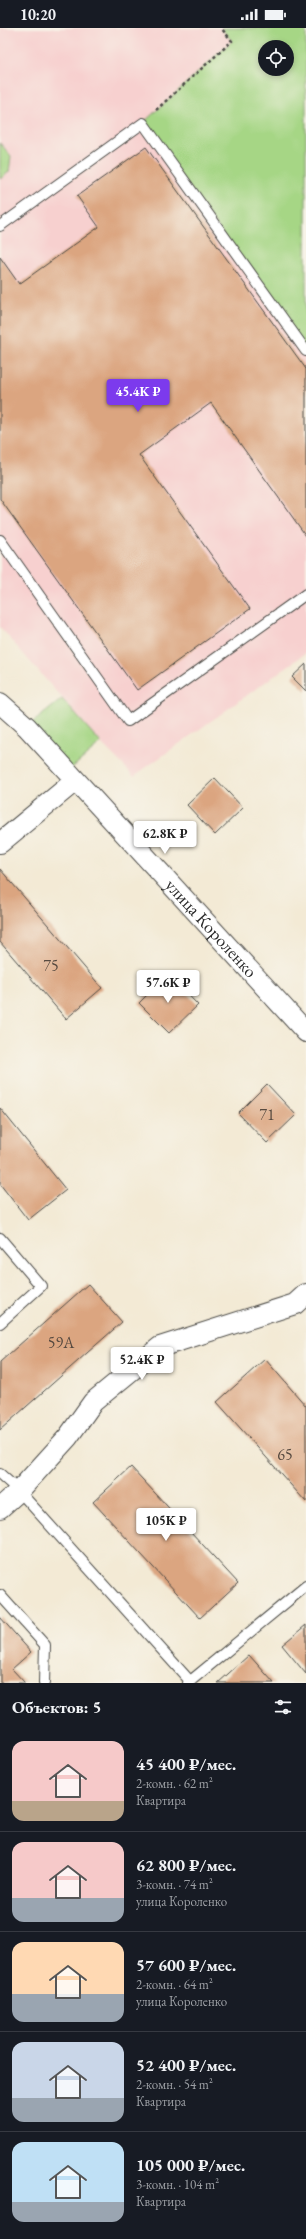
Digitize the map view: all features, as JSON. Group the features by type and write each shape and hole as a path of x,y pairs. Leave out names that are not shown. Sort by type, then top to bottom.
{"street":[{"name":"улица Короленко","path":"0,703 27,727 306,1032"},
{"path":"0,843 75,781"},
{"path":"0,1508 19,1491 68,1437 93,1402 160,1347 295,1304 306,1294"}],"lane":[{"path":"0,226 143,123 306,351"},
{"path":"0,540 128,721 306,594"},
{"path":"0,1238 41,1286 0,1323"},
{"path":"0,1474 19,1491 189,1682 306,1586"},
{"path":"0,1595 45,1645 44,1683"}],"path":[{"path":"143,123 232,41 221,28"}],"shaded area":[{"path":"0,28 306,28 306,653 134,776 101,743 0,627"}],"green space":[{"path":"221,28 306,28 306,351 143,123 232,41"},
{"path":"0,143 11,156 9,172 0,179"},
{"path":"62,699 101,743 67,772 27,727"}],"building":[{"path":"146,147 306,369 306,536 211,403 139,455 250,609 137,690 0,499 0,257 19,284 99,227 77,196"},
{"path":"306,664 306,691 292,677"},
{"path":"215,778 243,808 215,835 187,805"},
{"path":"0,869 102,988 66,1019 0,942"},
{"path":"168,974 198,1005 169,1033 139,1003"},
{"path":"267,1084 296,1115 267,1143 238,1113"},
{"path":"0,1108 66,1190 28,1220 0,1184"},
{"path":"88,1284 122,1322 0,1430 0,1362"},
{"path":"265,1359 306,1406 306,1502 217,1402"},
{"path":"131,1467 238,1583 200,1618 93,1502"},
{"path":"0,1617 31,1652 12,1669 25,1683 0,1683"},
{"path":"306,1625 306,1674 282,1645"},
{"path":"249,1655 274,1683 218,1683"}]}
